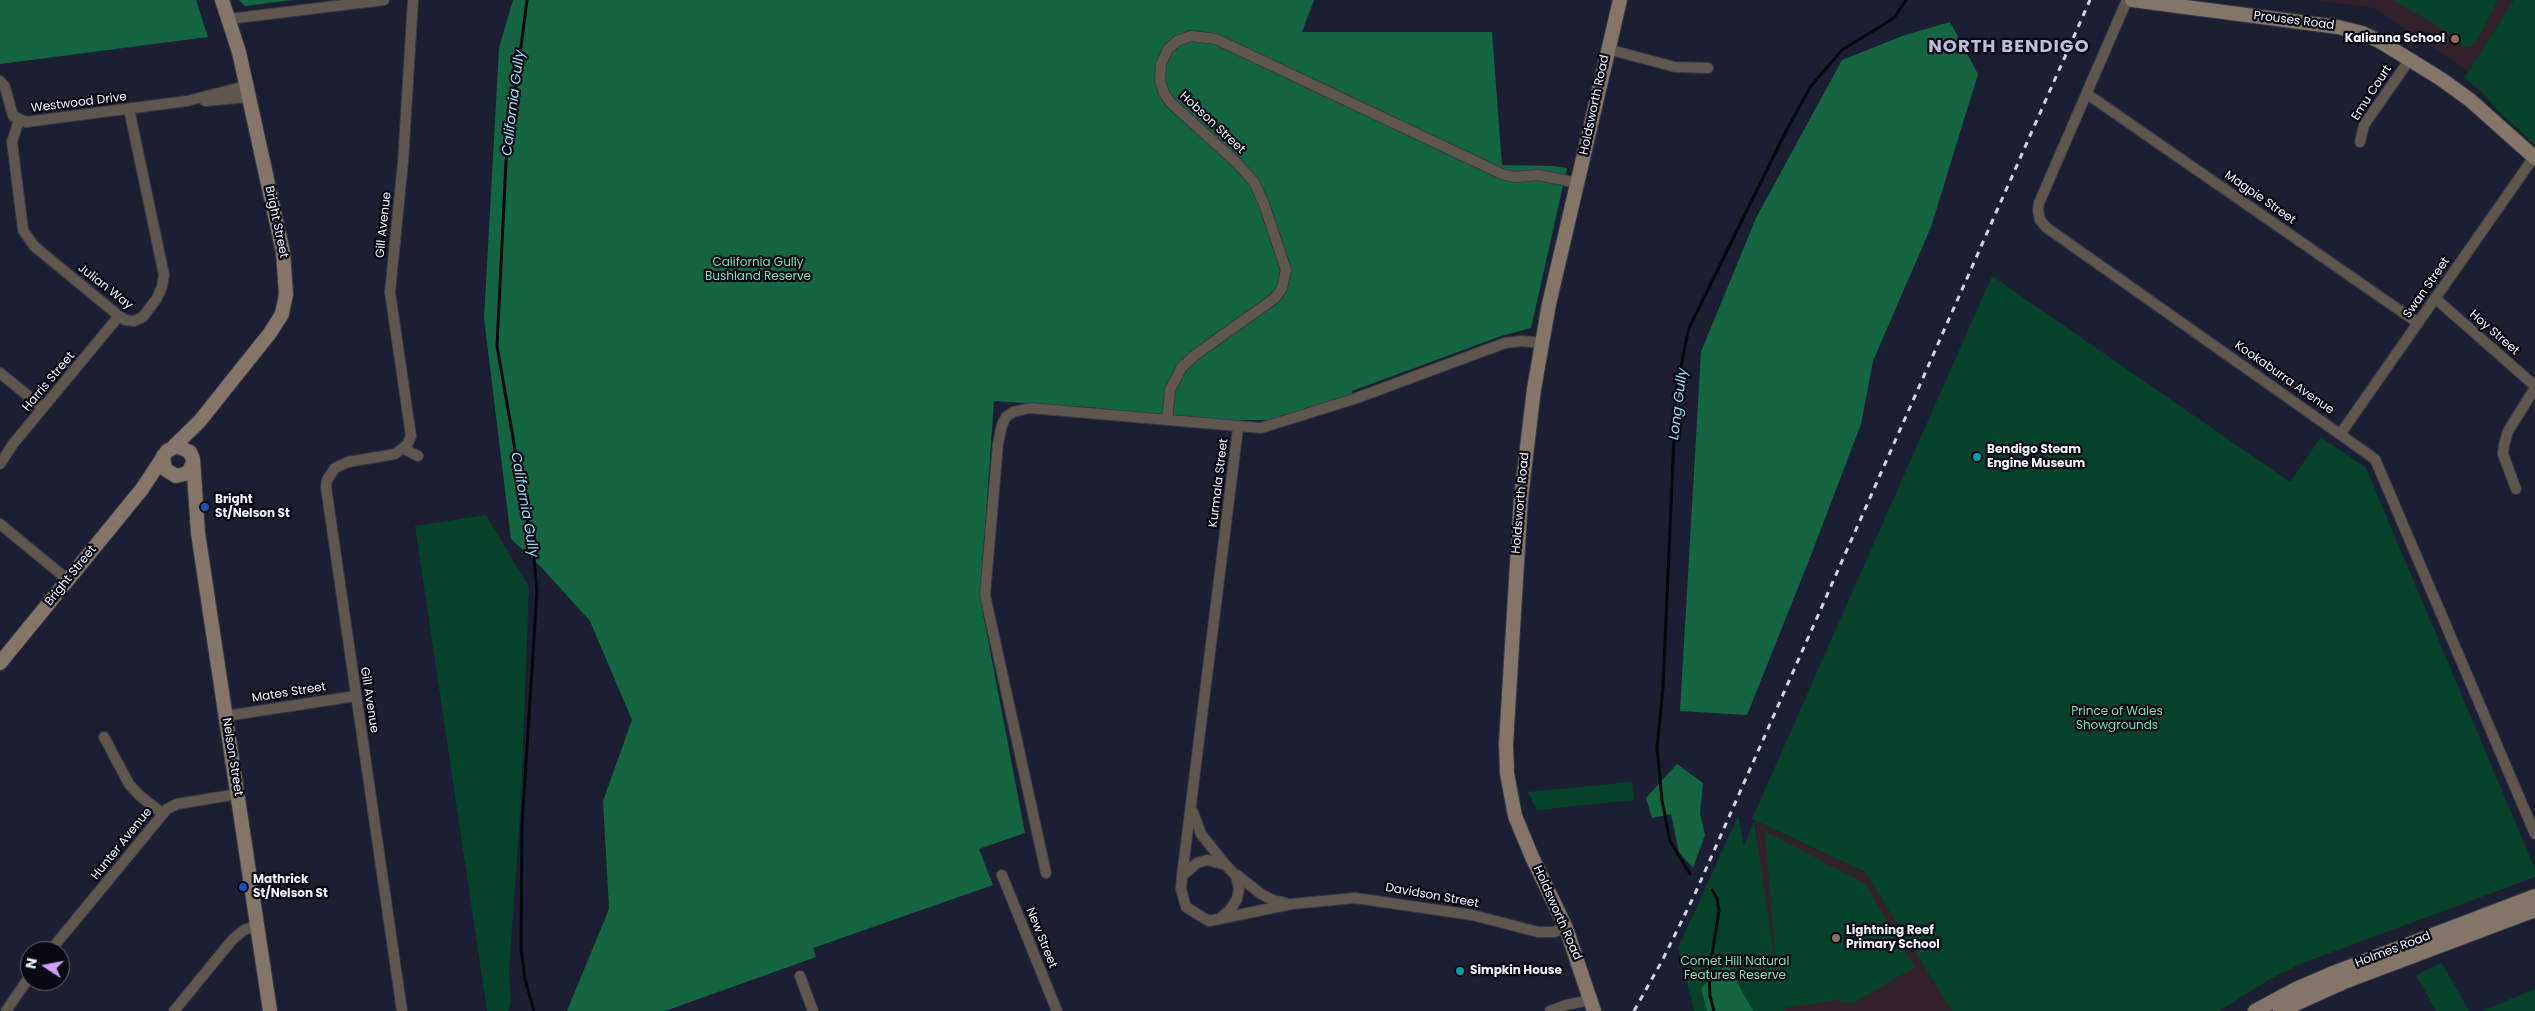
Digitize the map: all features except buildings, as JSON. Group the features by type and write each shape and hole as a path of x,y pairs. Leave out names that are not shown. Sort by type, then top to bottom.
{"street":[{"name":"Bright Street","path":"174,446 199,422 270,333 279,320 285,301 286,274 283,252 248,92 229,19 222,0"},
{"path":"229,19 384,0"},
{"name":"Gill Avenue","path":"402,1011 327,505 327,480 335,468 342,464 389,456 404,449 411,436 390,292 404,162 413,0"},
{"name":"Holdsworth Road","path":"1592,1007 1566,928 1532,857 1515,816 1506,759 1521,498 1542,344 1607,49 1620,0"},
{"name":"Kookaburra Avenue","path":"2127,0 2040,203 2038,214 2042,223 2370,454 2378,464 2535,834"},
{"name":"Prouses Road","path":"2132,0 2351,29 2376,39 2410,59 2470,100 2535,158"},
{"name":"Hobson Street","path":"1167,420 1170,390 1182,367 1195,355 1276,298 1282,288 1286,270 1264,204 1254,182 1227,153 1171,103 1164,93 1160,81 1161,64 1168,49 1177,41 1191,36 1216,40 1502,174 1514,177 1538,176 1578,183"},
{"path":"1607,49 1675,67 1708,68"},
{"name":"Emu Court","path":"2360,142 2364,125 2410,59"},
{"name":"Westwood Drive","path":"0,81 5,87 11,114 19,120 36,122 248,92"},
{"name":"Magpie Street","path":"2088,94 2418,324"},
{"name":"Julian Way","path":"19,120 12,142 23,230 34,246 118,316 130,321 143,316 160,292 164,275 129,109"},
{"name":"Swan Street","path":"2341,433 2535,158"},
{"name":"Hoy Street","path":"2436,299 2535,387"},
{"name":"Harris Street","path":"0,464 118,316"},
{"name":"Kurmala Street","path":"1182,876 1238,428 1261,428 1283,422 1506,343 1522,341 1542,344"},
{"path":"0,373 43,408"},
{"path":"2516,489 2503,454 2504,445 2508,431 2535,387"},
{"path":"1046,873 984,595 1000,434 1006,417 1013,412 1030,408 1238,428"},
{"name":"Bright Street","path":"192,459 194,437 199,422"},
{"path":"174,446 184,447 192,459 186,474 175,476 164,469 163,456 174,446"},
{"path":"404,449 418,456"},
{"name":"Bright Street","path":"0,662 142,489 163,456"},
{"name":"Nelson Street","path":"192,459 194,502 270,1011"},
{"name":"Bright Street","path":"142,489 159,480 175,476"},
{"name":"Nelson Street","path":"175,476 186,486 194,502"},
{"path":"0,524 68,580"},
{"name":"Mates Street","path":"226,716 356,696"},
{"path":"104,737 134,791 162,814"},
{"name":"Hunter Avenue","path":"58,941 162,814 177,804 238,794"},
{"name":"Kurmala Street","path":"1191,798 1196,825 1206,842 1230,868"},
{"path":"1202,861 1217,861 1230,868 1239,884 1239,894 1234,905 1219,919 1209,921 1186,906 1181,889 1182,876 1202,861"},
{"name":"Davidson Street","path":"1230,868 1268,898 1292,904"},
{"name":"New Street","path":"1002,875 1057,1011"},
{"name":"Holmes Road","path":"2282,1006 2332,973 2535,896"},
{"name":"Davidson Street","path":"1219,919 1292,904 1342,898 1371,899 1472,915 1538,932 1554,932 1566,928"},
{"name":"Holmes Road","path":"2255,1011 2282,1006 2535,910"},
{"path":"174,1011 233,940 244,930 257,925"},
{"path":"800,976 813,1011"},
{"path":"6,1011 20,991"},
{"path":"1550,1011 1566,1005 1592,1007"}],"shaded area":[{"name":"Kalianna School","path":"2313,0 2514,0 2468,71 2374,8"},
{"name":"Lightning Reef Primary School","path":"1755,821 1865,872 1952,1011 1773,1011"}],"green space":[{"path":"0,0 196,0 208,37 0,64"},
{"path":"239,0 293,0 245,6"},
{"name":"California Gully Bushland Reserve","path":"513,0 1314,0 1302,32 1492,32 1502,165 1567,168 1531,328 1501,336 1352,391 1353,394 1270,420 1218,420 1096,408 994,401 980,598 1025,833 979,849 993,885 813,948 816,957 665,1011 567,1011 609,909 603,801 632,720 590,621 542,568 511,539 484,318 499,48"},
{"path":"2393,0 2498,0 2476,41 2470,47 2464,47 2431,22"},
{"path":"2514,0 2535,0 2535,145 2496,109 2482,92 2464,78"},
{"path":"1950,22 1978,74 1931,227 1873,361 1861,424 1811,555 1747,715 1680,711 1701,352 1756,218 1842,60 1905,35"},
{"name":"Prince of Wales Showgrounds","path":"1992,276 2290,482 2321,437 2366,468 2535,869 2535,877 2303,963 2272,978 2219,1011 1952,1011 1865,872 1752,819"},
{"path":"486,515 529,587 521,801 509,971 511,1002 508,1011 487,1011 415,526"},
{"path":"1677,764 1703,783 1700,814 1705,835 1693,868 1679,852 1671,814 1652,818 1646,798"},
{"path":"1632,782 1634,800 1537,810 1528,792"},
{"name":"Comet Hill Natural Features Reserve","path":"1738,816 1744,846 1754,822 1776,966 1765,831 1865,884 1915,967 1852,1004 1836,1000 1784,1008 1785,1011 1694,1011 1678,948"},
{"path":"2442,963 2469,1011 2436,1011 2416,975"},
{"path":"1727,964 1753,1011 1707,1011 1701,988"},
{"path":"2535,989 2535,1011 2482,1011"}],"waterway":[{"name":"California Gully","path":"527,0 506,162 497,346 534,558 537,592 522,825 521,948 525,979 534,1011"},
{"name":"Long Gully","path":"1690,874 1670,841 1662,800 1657,747 1663,688 1675,414 1683,355 1689,328 1786,131 1811,86 1842,50 1894,18 1906,0"},
{"name":"Long Gully","path":"1712,890 1717,898 1719,911 1709,973 1710,996 1714,1011"}],"railway":[{"path":"1634,1011 1662,961 1694,896 2090,0"}],"place":[{"name":"Kalianna School","path":"2455,39"},
{"name":"Bendigo Steam Engine Museum","path":"1977,457"},
{"name":"Bright St/Nelson St","path":"205,507"},
{"name":"Mathrick St/Nelson St","path":"243,887"},
{"name":"Lightning Reef Primary School","path":"1836,938"},
{"name":"Simpkin House","path":"1460,971"}],"district":[{"name":"NORTH BENDIGO","path":"2009,47"}]}
